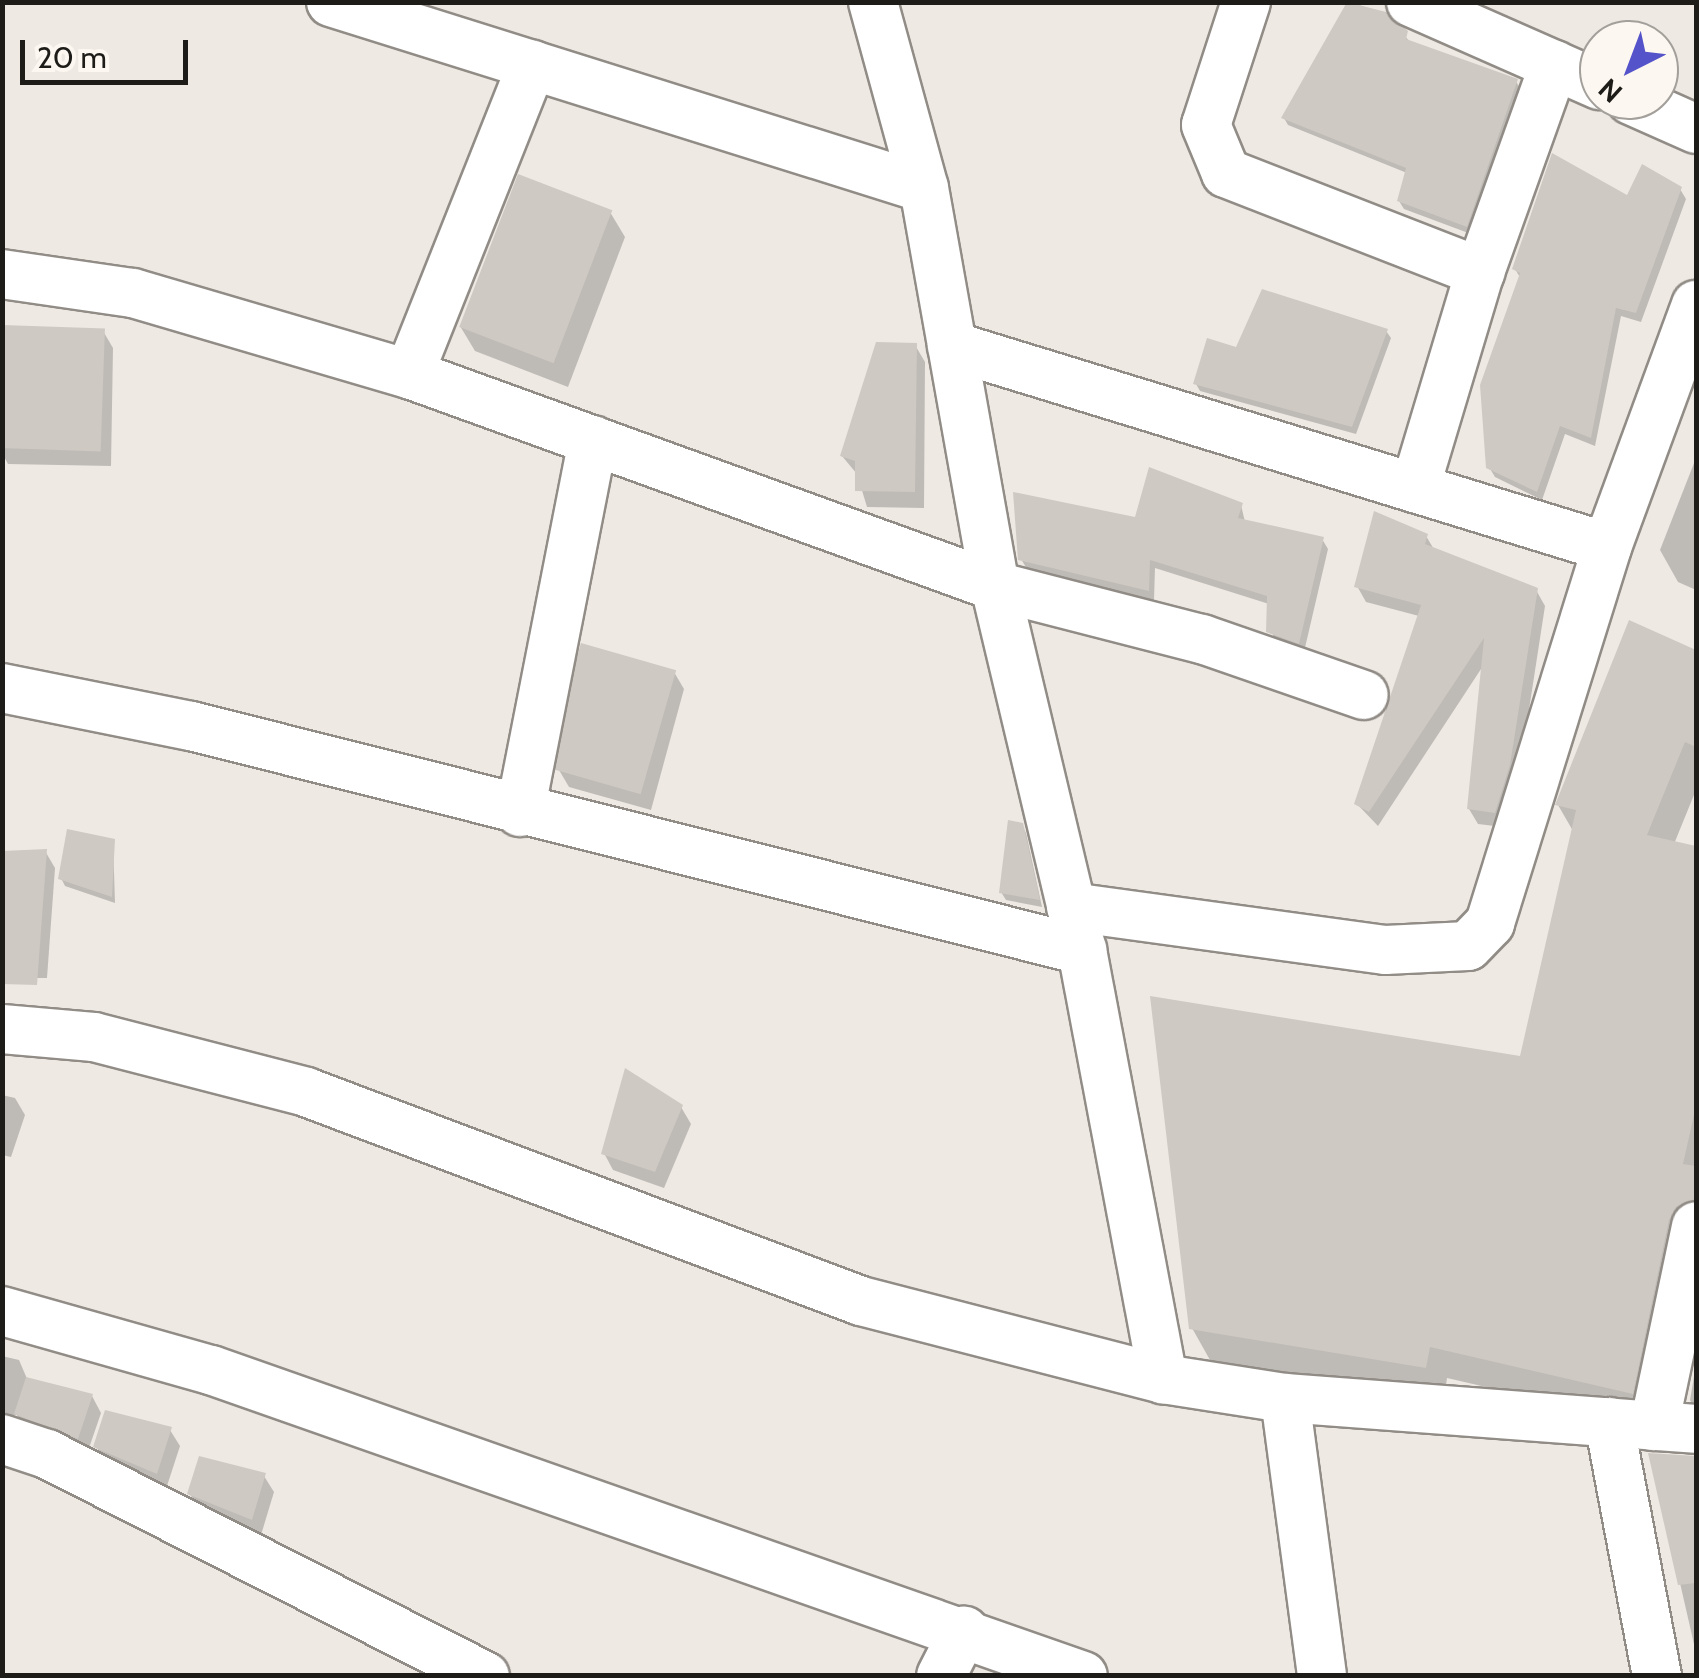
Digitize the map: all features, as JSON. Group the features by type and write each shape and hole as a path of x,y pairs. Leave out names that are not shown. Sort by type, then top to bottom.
{"street":[{"path":"331,2 924,188"},
{"path":"873,2 924,188 996,586 1076,928 1164,1380"},
{"path":"1246,2 1206,125 1226,173 1480,272"},
{"path":"1411,2 1579,76"},
{"path":"410,374 532,65"},
{"path":"1415,488 1480,272 1554,65"},
{"path":"2,274 133,293 410,374 996,586 1202,639 1364,695"},
{"path":"2,688 191,726 520,812 1076,928 1385,950 1468,946 1490,923 1607,547 1696,305"},
{"path":"952,346 1607,547"},
{"path":"520,812 594,440"},
{"path":"2,1029 94,1037 306,1092 860,1301 1164,1380 1284,1398 1653,1426"},
{"path":"1657,1676 1653,1426 1696,1226"},
{"path":"2,1311 210,1370 964,1631 1083,1676"},
{"path":"1284,1398 1322,1676"},
{"path":"2,1439 47,1454 485,1676"},
{"path":"941,1676 964,1631"}],"building":[{"path":"1347,2 1386,12 1408,31 1406,39 1518,79 1467,227 1397,201 1406,168 1281,118"},
{"path":"1552,153 1627,195 1642,164 1682,187 1636,313 1616,308 1591,438 1560,426 1537,492 1486,468 1480,385 1520,273 1512,269"},
{"path":"518,174 612,210 554,363 459,327"},
{"path":"1262,289 1388,329 1352,427 1193,384 1207,338 1236,347"},
{"path":"2,325 105,329 101,452 2,448"},
{"path":"876,342 917,343 915,492 855,491 855,461 840,456"},
{"path":"1149,467 1243,503 1238,518 1324,537 1299,644 1266,632 1267,596 1150,560 1149,591 1018,560 1013,492 1135,517"},
{"path":"1374,511 1428,534 1425,544 1538,588 1510,765 1495,813 1467,809 1484,638 1369,812 1354,804 1421,605 1354,587"},
{"path":"1629,620 1696,650 1696,747 1685,742 1647,835 1696,846 1696,1106 1683,1164 1696,1166 1696,1199 1676,1207 1669,1220 1633,1394 1430,1347 1426,1368 1189,1329 1150,996 1520,1056 1576,810 1555,805"},
{"path":"581,643 676,670 641,794 545,767"},
{"path":"1008,820 1023,823 1040,900 999,893"},
{"path":"67,829 115,839 112,897 58,879"},
{"path":"47,849 37,985 2,984 2,851"},
{"path":"625,1068 683,1105 655,1172 601,1154"},
{"path":"26,1377 93,1394 78,1439 14,1414"},
{"path":"105,1410 172,1427 157,1474 93,1447"},
{"path":"1648,1453 1696,1456 1696,1583 1678,1585"},
{"path":"199,1456 266,1473 252,1520 187,1494"}]}
